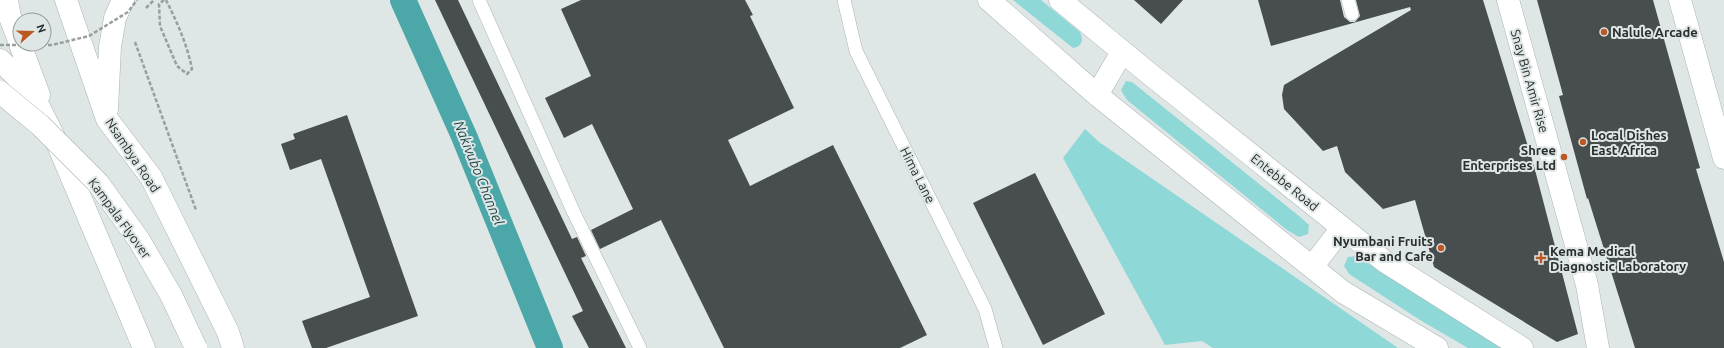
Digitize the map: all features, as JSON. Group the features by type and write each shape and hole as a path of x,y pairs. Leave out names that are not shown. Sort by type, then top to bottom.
{"main road":[{"path":"7,0 12,22"},
{"name":"Nsambya Road","path":"66,0 107,119 151,177 228,332 233,348"},
{"path":"107,119 110,47 115,18 123,0"},
{"path":"989,0 1097,95 1343,292 1437,348"},
{"name":"Entebbe Road","path":"1060,0 1122,52 1384,261 1522,348"},
{"name":"Snay Bin Amir Rise","path":"1508,0 1586,285 1598,348"},
{"path":"1680,0 1724,158"},
{"path":"23,52 55,138 144,348"},
{"path":"1097,95 1122,52"},
{"path":"0,60 18,78 38,105 55,138"},
{"name":"Kampala Flyover","path":"0,92 40,125 98,183 139,240 171,295 196,348"},
{"path":"1312,267 1342,228"}],"lane":[{"path":"478,0 574,213 640,348"},
{"name":"Hima Lane","path":"844,0 856,51 985,309 996,348"},
{"path":"1348,0 1352,14"}],"path":[{"path":"0,45 52,45 89,36 128,12 137,0"},
{"path":"144,10 154,0"},
{"path":"165,0 176,19 188,51 192,69 187,74 177,66 160,26 159,4 165,0"},
{"path":"135,40 197,213"}],"shaded area":[{"path":"1013,0 1041,0 1080,32 1082,40 1080,45 1073,48"},
{"path":"1126,81 1132,82 1299,216 1309,225 1308,234 1299,237 1287,230 1127,100 1121,90"},
{"path":"1085,129 1099,142 1398,348 1213,348 1202,341 1165,345 1063,158"},
{"path":"1356,256 1505,348 1468,348 1420,320 1349,274 1344,266 1348,257"}],"building":[{"path":"435,0 458,0 572,239 577,237 586,256 581,258 626,348 589,348 572,316 583,311"},
{"path":"581,0 745,0 753,15 750,16 794,108 728,140 750,186 833,145 927,335 900,348 724,348 661,220 600,249 591,230 633,209 592,124 564,138 545,98 591,76 561,9"},
{"path":"1134,0 1183,0 1161,24"},
{"path":"1258,0 1340,0 1344,17 1350,22 1355,22 1360,16 1356,0 1483,0 1534,166 1578,334 1557,342 1434,267 1415,200 1383,209 1345,172 1337,146 1323,151 1284,109 1282,95 1284,85 1411,10 1410,7 1271,46"},
{"path":"1537,0 1653,0 1700,168 1696,169 1724,262 1724,348 1635,348 1588,198 1587,199 1559,96 1563,95"},
{"path":"347,115 418,316 326,348 312,348 302,321 370,297 321,159 290,170 281,144 295,139 293,134"},
{"path":"1035,173 1105,314 1043,345 973,203"}],"waterway":[{"name":"Nakivubo Channel","path":"403,0 464,136 550,348"}],"place":[{"name":"Nalule Arcade","path":"1604,32"},
{"name":"Local Dishes East Africa","path":"1583,142"},
{"name":"Shree Enterprises Ltd","path":"1564,157"},
{"name":"Nyumbani Fruits Bar and Cafe","path":"1441,248"},
{"name":"Kema Medical Diagnostic Laboratory","path":"1541,258"}]}
